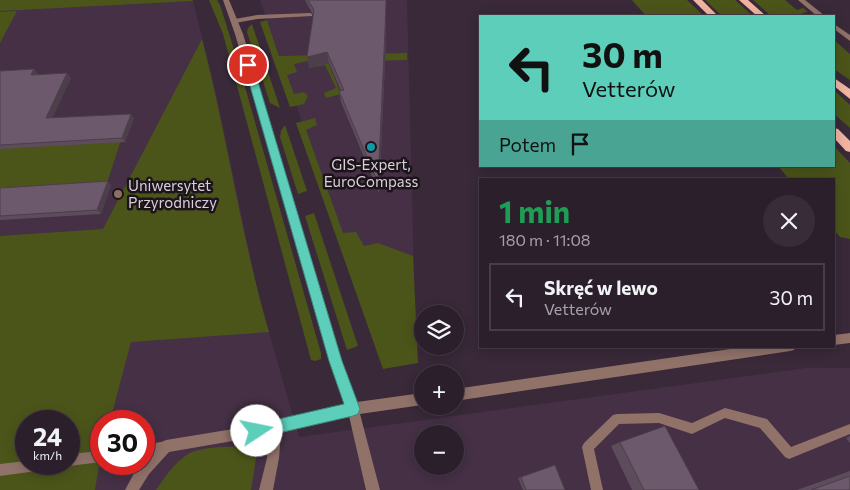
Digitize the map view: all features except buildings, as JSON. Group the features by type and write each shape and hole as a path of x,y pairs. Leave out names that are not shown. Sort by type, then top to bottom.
{"main road":[{"path":"697,0 713,15"},
{"path":"743,0 761,15"},
{"path":"835,82 850,96"},
{"path":"835,133 850,148"}],"street":[{"path":"226,0 235,21 336,361 353,409 373,490"},
{"path":"801,0 820,15"},
{"path":"835,27 850,39"},
{"path":"835,340 850,338"},
{"path":"464,394 776,348"},
{"path":"132,490 144,469 166,446 275,428 353,409 414,400"},
{"path":"266,490 275,428"}],"lane":[{"path":"235,21 257,16 310,15"},
{"path":"597,490 588,447 617,419 658,418 692,429 725,413 763,423 789,453 850,429"},
{"path":"155,448 166,446"},
{"path":"0,470 15,468"}],"shaded area":[{"name":"Uniwersytet Przyrodniczy","path":"0,0 193,1 216,93 258,294 299,437 806,368 850,368 850,490 0,490"},
{"name":"GIS-Expert, EuroCompass","path":"260,0 407,0 414,273 342,238"}],"green space":[{"path":"0,0 193,0 193,1 0,11"},
{"path":"209,0 217,0 220,5 237,59 321,353 321,359 315,361 311,360 223,34"},
{"path":"632,0 687,0 703,15 645,15"},
{"path":"705,0 735,0 752,15 721,15"},
{"path":"753,0 785,0 797,10 803,8 808,12 802,13 804,15 770,15"},
{"path":"17,11 0,43 0,12"},
{"path":"267,20 279,56 407,53 407,60 328,62 341,94 326,98 324,93 336,88 325,65 315,67 312,60 294,64 297,72 287,75 294,94 304,92 308,96 304,104 290,107 260,22"},
{"path":"252,24 280,108 270,103 247,32"},
{"path":"202,39 250,259 269,332 131,342 113,410 90,410 90,475 97,475 95,490 0,490 0,236 103,229"},
{"path":"835,41 850,54 850,80 835,70"},
{"path":"835,91 850,105 850,128 835,115"},
{"path":"315,118 317,125 306,130 343,233 356,232 364,246 378,243 413,256 415,305 414,355 418,355 418,363 383,369 296,123"},
{"path":"285,125 307,191 298,194 280,137"},
{"path":"121,140 107,183 0,190 0,147"},
{"path":"835,147 850,163 850,239 840,237 835,231 835,178 788,178 779,167 835,167"},
{"path":"314,213 358,346 347,350 305,216"},
{"path":"247,446 254,448 257,452 251,490 156,490 183,457 195,451 208,448"}],"place":[{"name":"GIS-Expert, EuroCompass","path":"371,147"},
{"name":"Uniwersytet Przyrodniczy","path":"118,194"}],"route":[{"path":"248,65 336,361 353,409 257,431"}]}
